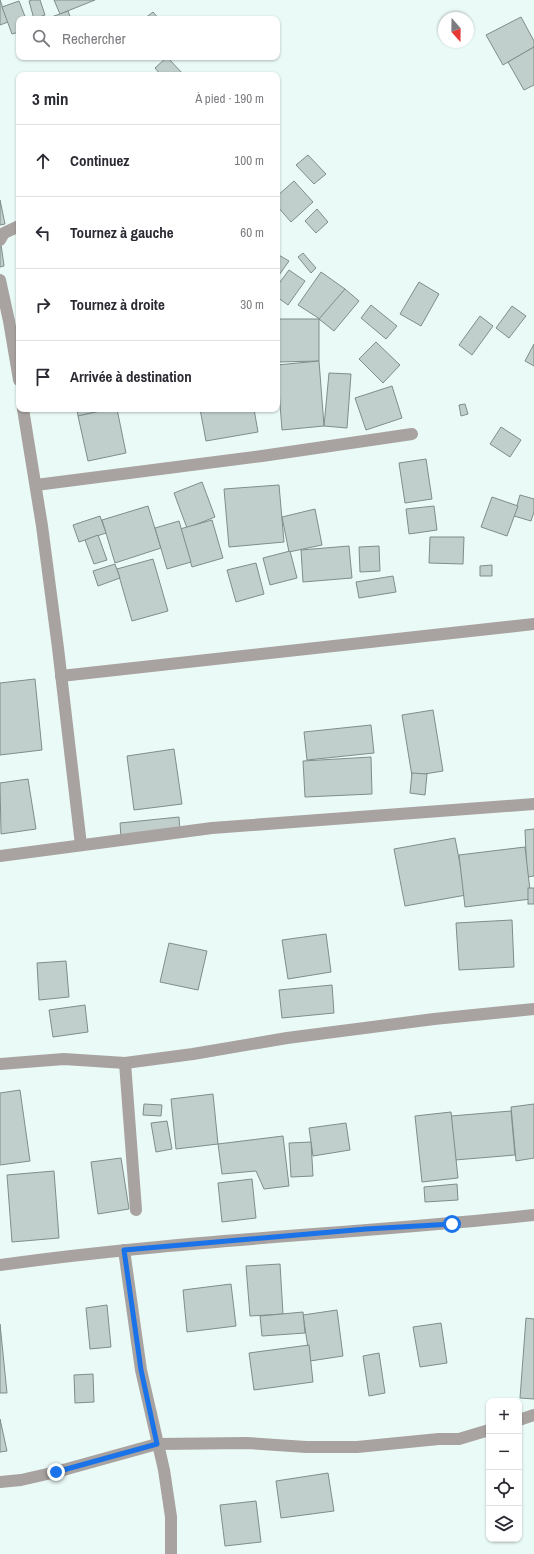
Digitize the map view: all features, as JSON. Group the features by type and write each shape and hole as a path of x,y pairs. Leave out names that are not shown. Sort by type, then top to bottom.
{"street":[{"path":"0,240 4,234 16,228"},
{"path":"0,280 16,362"},
{"path":"24,412 36,485 81,845"},
{"path":"36,485 262,456 412,434"},
{"path":"61,676 534,624"},
{"path":"0,856 212,828 534,804"},
{"path":"0,1064 64,1059 125,1063 193,1054 310,1035 434,1019 534,1009"},
{"path":"125,1063 136,1210"},
{"path":"0,1265 124,1250 366,1229 452,1224 534,1215"},
{"path":"124,1250 141,1370 164,1470 171,1517 171,1554"},
{"path":"522,1419 534,1414"},
{"path":"0,1482 21,1480 56,1472 157,1444 247,1443 306,1447 357,1448 439,1439 459,1439 486,1431"}],"building":[{"path":"0,0 8,22 0,25"},
{"path":"40,0 45,15 33,16 29,1"},
{"path":"54,0 95,0 60,14"},
{"path":"19,1 25,16 16,16 16,33 12,34 2,7"},
{"path":"68,11 70,16 54,16"},
{"path":"153,12 156,16 148,16"},
{"path":"521,17 534,41 534,47 503,65 486,35"},
{"path":"534,47 534,85 524,90 508,62"},
{"path":"164,60 170,60 181,72 158,72 155,68"},
{"path":"308,155 326,174 314,184 296,165"},
{"path":"294,181 313,202 291,222 280,209 280,193"},
{"path":"0,200 5,224 0,225"},
{"path":"317,209 328,222 316,233 305,221"},
{"path":"0,237 4,266 0,267"},
{"path":"303,253 316,268 311,273 298,257"},
{"path":"280,256 289,261 280,274"},
{"path":"289,270 305,281 288,305 280,299 280,282"},
{"path":"321,272 345,289 323,321 298,305"},
{"path":"419,282 439,294 421,326 400,314"},
{"path":"345,289 359,301 334,331 319,319"},
{"path":"371,305 397,326 386,339 361,318"},
{"path":"512,306 526,316 509,338 496,328"},
{"path":"480,316 493,326 472,355 459,345"},
{"path":"280,319 319,319 319,361 280,362"},
{"path":"376,342 400,365 383,383 359,359"},
{"path":"534,344 534,366 525,361"},
{"path":"319,361 324,426 282,430 280,404 280,365"},
{"path":"329,373 351,374 347,428 324,426"},
{"path":"392,386 402,418 366,430 355,398"},
{"path":"465,404 468,414 461,416 459,405"},
{"path":"77,412 96,412 78,416"},
{"path":"96,412 118,412 126,453 88,461 78,416"},
{"path":"201,412 255,412 258,432 206,441"},
{"path":"501,427 521,440 510,457 490,444"},
{"path":"426,459 432,499 405,503 399,463"},
{"path":"202,482 215,517 187,528 174,493"},
{"path":"279,485 284,542 229,547 224,489"},
{"path":"520,495 534,499 534,512 531,521 514,516"},
{"path":"492,497 518,506 507,536 481,527"},
{"path":"148,506 161,548 115,563 102,520"},
{"path":"434,506 437,530 409,534 406,509"},
{"path":"315,509 322,545 289,552 282,517"},
{"path":"100,516 106,533 79,542 73,525"},
{"path":"212,520 223,558 192,567 180,529"},
{"path":"179,521 191,562 167,569 155,528"},
{"path":"98,535 107,560 94,564 85,540"},
{"path":"430,537 464,537 463,564 429,563"},
{"path":"349,546 352,578 303,582 301,550"},
{"path":"379,546 380,571 360,572 359,547"},
{"path":"290,551 297,578 270,585 263,558"},
{"path":"153,559 168,611 132,621 117,569"},
{"path":"256,563 264,594 236,602 227,570"},
{"path":"115,564 120,578 98,586 93,571"},
{"path":"492,565 492,576 480,576 480,566"},
{"path":"393,576 396,592 359,598 356,582"},
{"path":"35,679 42,750 0,755 0,683"},
{"path":"433,710 443,771 412,776 402,715"},
{"path":"371,725 374,753 307,760 304,732"},
{"path":"174,749 182,804 134,810 127,756"},
{"path":"371,757 372,794 305,797 303,761"},
{"path":"412,773 427,774 425,795 410,793"},
{"path":"28,779 36,829 1,834 0,783"},
{"path":"179,817 180,831 121,838 120,823"},
{"path":"534,829 534,876 527,877 525,830"},
{"path":"455,838 466,895 405,906 394,849"},
{"path":"525,847 531,899 465,907 459,855"},
{"path":"528,888 534,888 534,904 528,904"},
{"path":"512,920 514,967 459,970 456,923"},
{"path":"326,934 331,972 288,979 282,940"},
{"path":"169,943 207,951 198,990 160,982"},
{"path":"66,961 69,997 39,1000 37,963"},
{"path":"332,985 334,1013 282,1018 279,990"},
{"path":"85,1005 88,1032 53,1037 49,1010"},
{"path":"20,1090 30,1161 0,1165 0,1093"},
{"path":"213,1094 218,1144 176,1149 171,1099"},
{"path":"144,1104 162,1105 161,1116 143,1115"},
{"path":"534,1104 534,1158 516,1161 511,1107"},
{"path":"511,1111 515,1155 455,1160 451,1116"},
{"path":"451,1112 458,1178 422,1182 415,1116"},
{"path":"167,1121 172,1149 156,1152 151,1123"},
{"path":"346,1123 350,1150 313,1156 309,1128"},
{"path":"283,1136 289,1186 264,1189 256,1171 222,1174 218,1144"},
{"path":"311,1142 313,1176 291,1177 289,1143"},
{"path":"121,1158 129,1209 98,1214 91,1162"},
{"path":"54,1171 59,1238 12,1242 7,1175"},
{"path":"252,1179 256,1218 222,1222 218,1183"},
{"path":"457,1184 458,1200 425,1202 424,1187"},
{"path":"280,1264 283,1314 250,1316 246,1266"},
{"path":"231,1284 236,1326 187,1332 183,1290"},
{"path":"107,1305 111,1347 90,1349 86,1308"},
{"path":"337,1310 343,1356 310,1361 303,1315"},
{"path":"303,1312 305,1333 262,1336 260,1316"},
{"path":"526,1318 534,1319 534,1399 520,1398"},
{"path":"441,1323 447,1363 420,1367 413,1327"},
{"path":"0,1324 7,1393 0,1393"},
{"path":"309,1345 313,1382 254,1390 249,1353"},
{"path":"379,1353 385,1393 369,1396 363,1356"},
{"path":"93,1374 94,1402 75,1403 74,1375"},
{"path":"0,1419 7,1451 0,1452"},
{"path":"328,1473 334,1511 281,1518 276,1481"},
{"path":"256,1501 261,1542 225,1546 220,1505"}],"route":[{"path":"56,1472 157,1444 141,1370 124,1250 366,1229 452,1224"}]}
